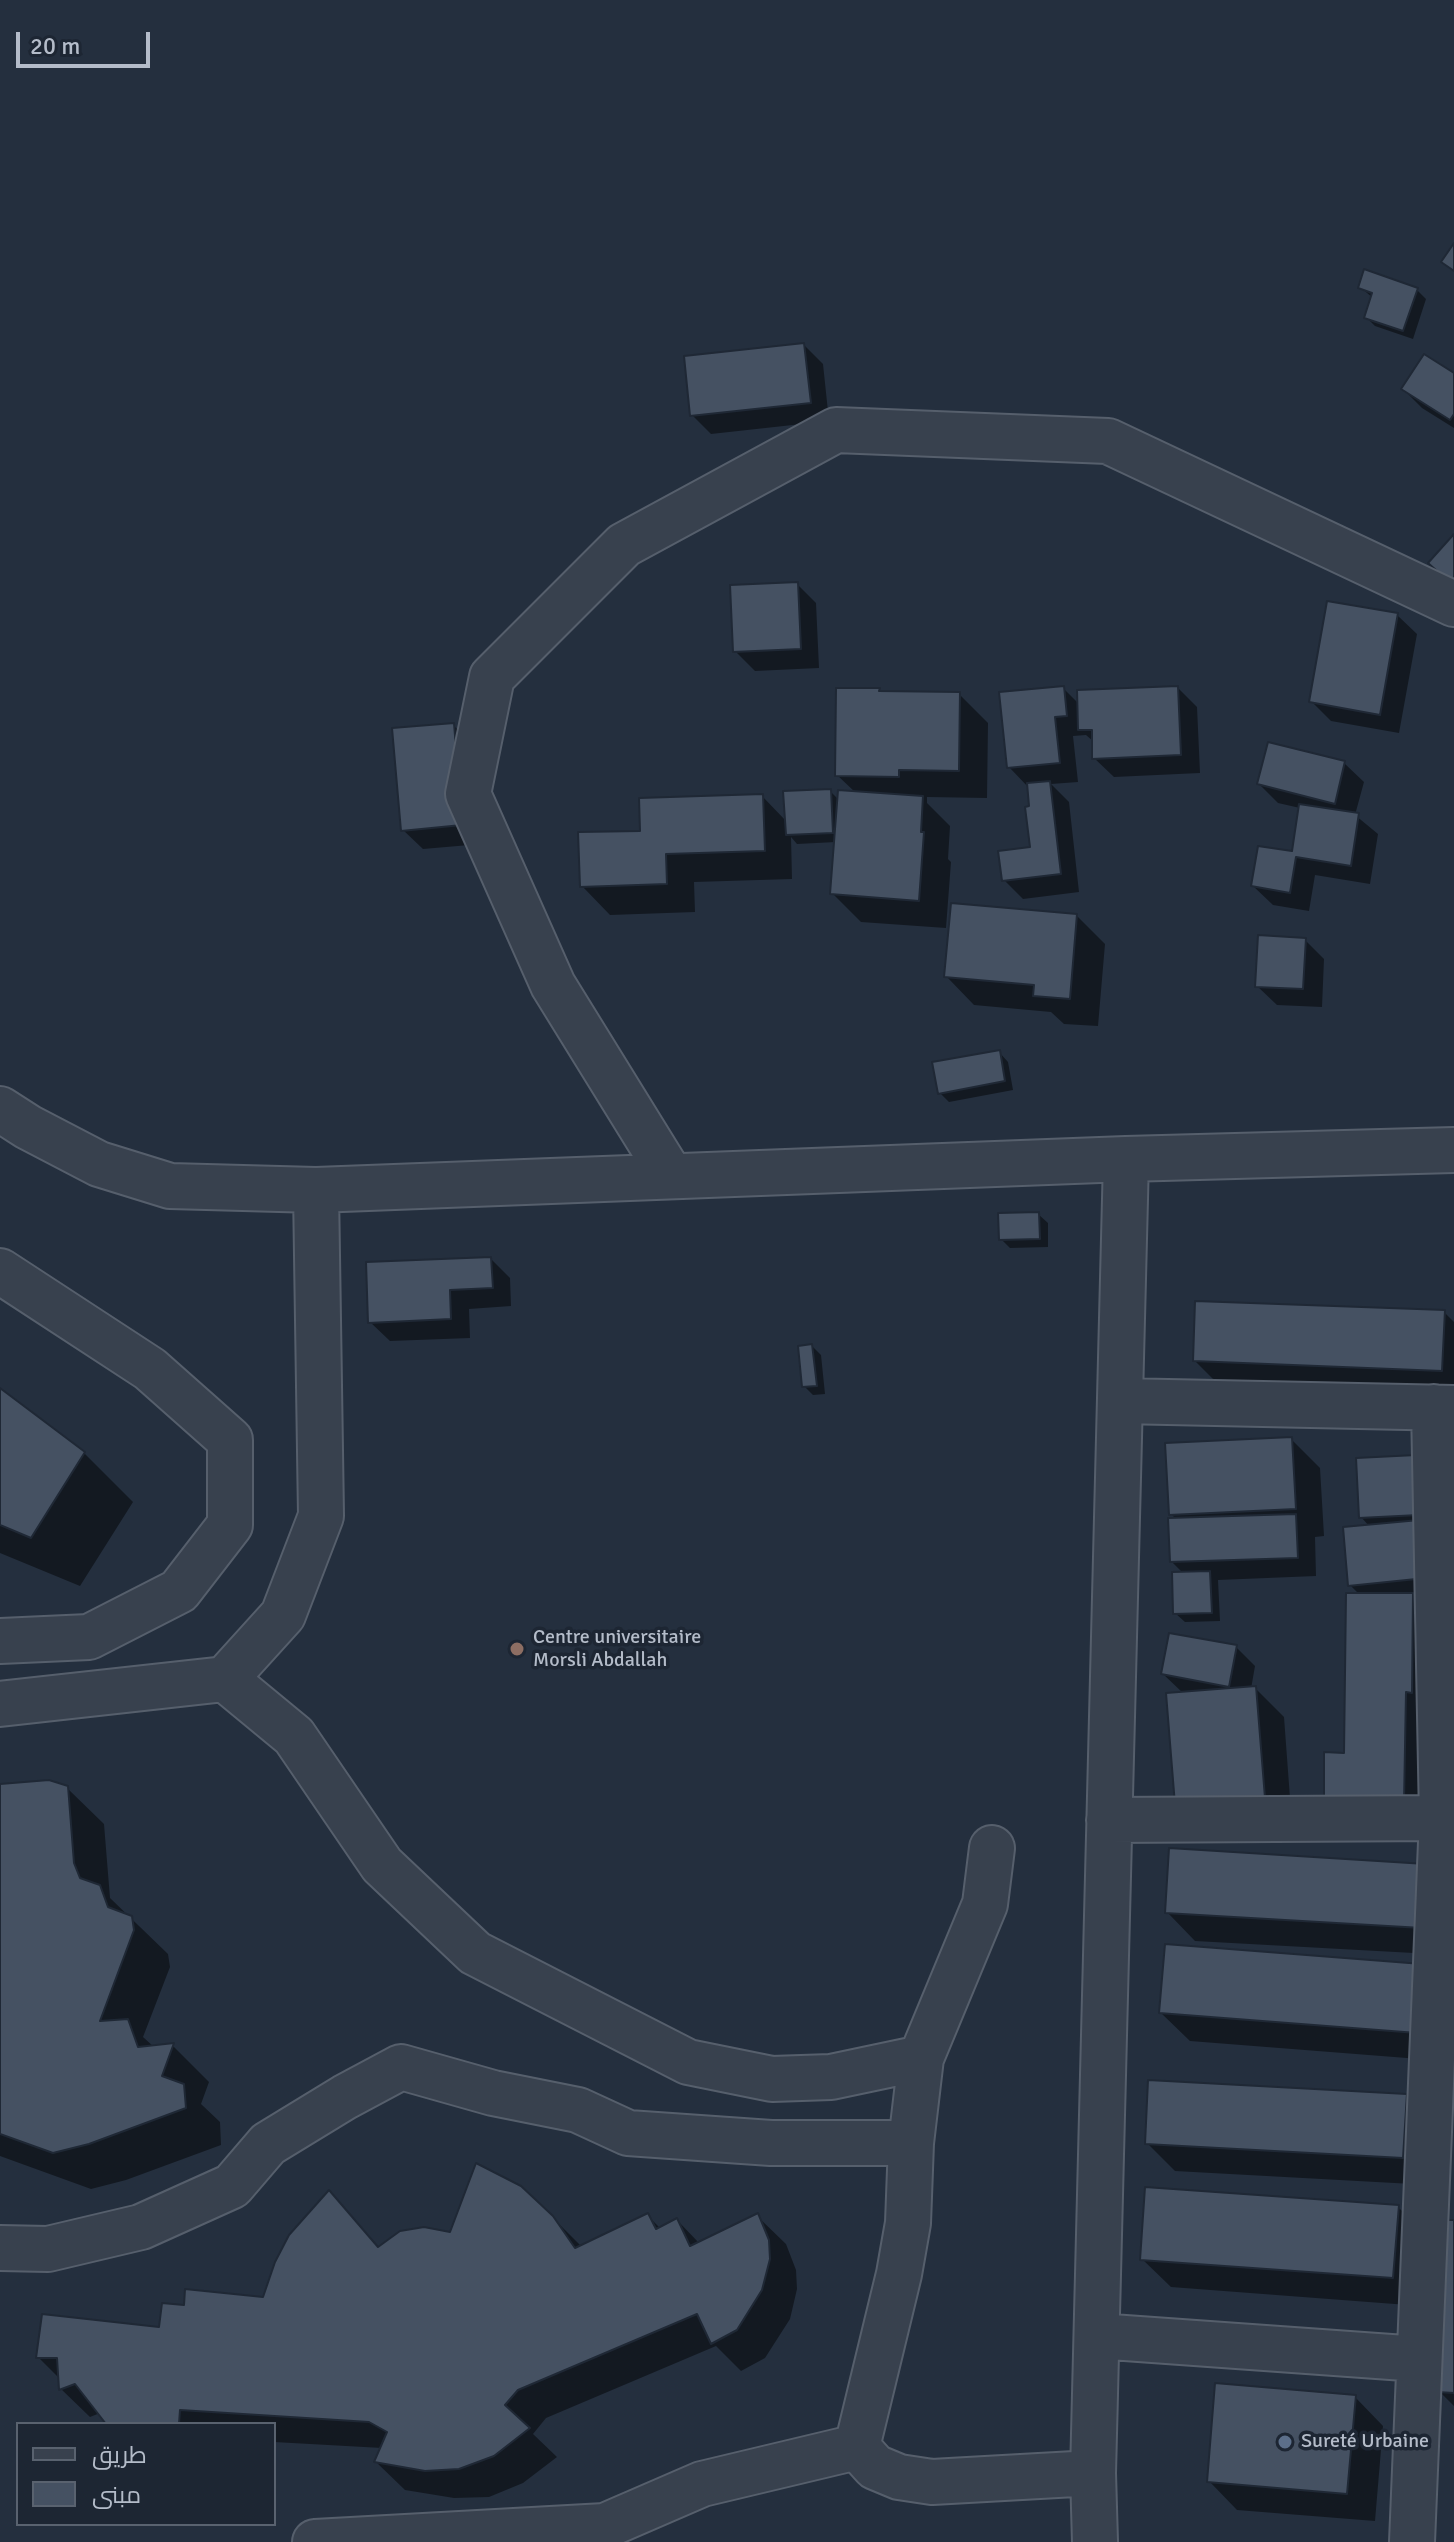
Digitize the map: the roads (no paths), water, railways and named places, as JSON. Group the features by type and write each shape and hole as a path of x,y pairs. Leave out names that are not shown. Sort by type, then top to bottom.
{"street":[{"path":"671,1176 553,985 468,794 492,677 624,545 836,430 1108,441 1454,604"},
{"path":"0,1109 99,1164 170,1186 316,1190 1126,1159 1454,1150"},
{"path":"1095,2542 1093,2473 1126,1159"},
{"path":"0,1704 225,1679 283,1615 321,1516 316,1190"},
{"path":"0,1271 150,1369 230,1440 230,1525 179,1591 89,1637 0,1641"},
{"path":"1120,1401 1444,1408 1448,1818 1412,2542"},
{"path":"225,1679 294,1736 382,1865 475,1953 688,2062 772,2079 831,2077 921,2058"},
{"path":"1109,1820 1448,1818"},
{"path":"857,2447 899,2274 908,2223 911,2143 921,2058 985,1904 992,1848"},
{"path":"0,2248 48,2249 141,2227 232,2186 268,2144 401,2067 493,2093 578,2110 628,2133 771,2143 911,2143"},
{"path":"1097,2336 1419,2359"},
{"path":"857,2447 875,2467 899,2477 932,2482 1093,2473"},
{"path":"315,2542 605,2526 702,2484 857,2447"}],"place":[{"name":"Centre universitaire Morsli Abdallah","path":"517,1649"},
{"name":"Sureté Urbaine","path":"1285,2442"}]}
